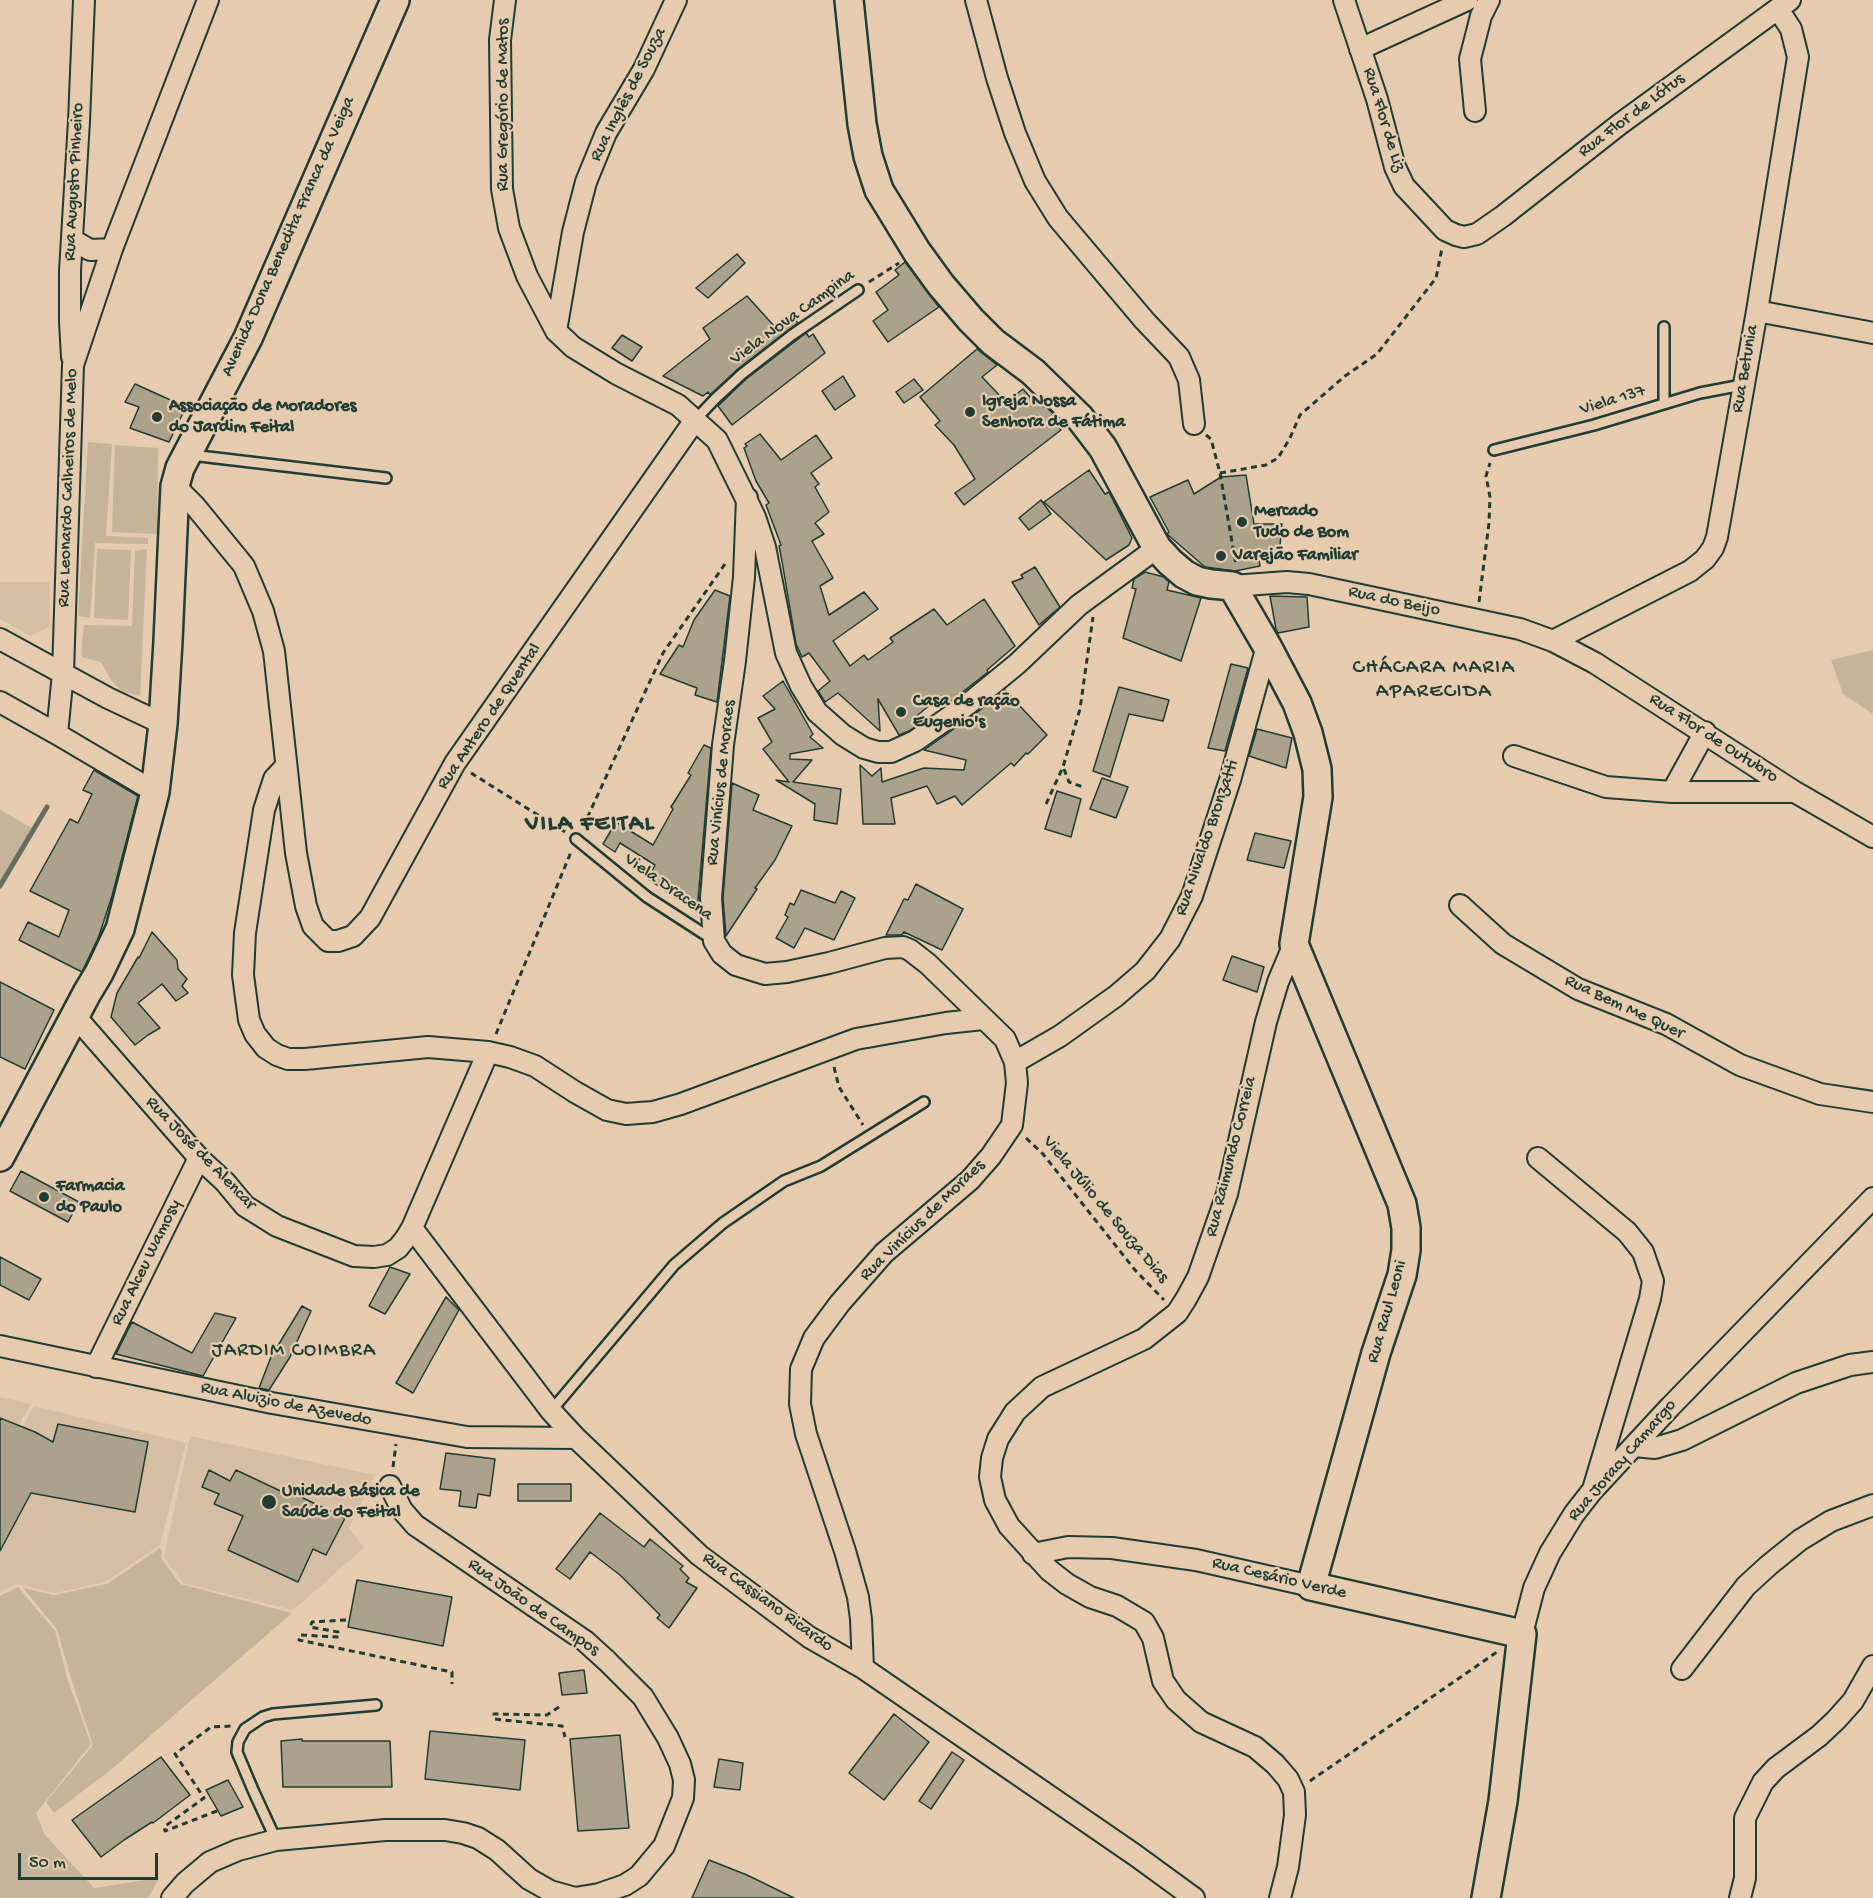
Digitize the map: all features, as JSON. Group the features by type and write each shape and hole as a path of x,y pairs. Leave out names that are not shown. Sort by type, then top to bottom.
{"street":[{"name":"Rua Augusto Pinheiro","path":"73,365 70,322 72,240 84,0"},
{"name":"Rua Leonardo Calheiros de Melo","path":"57,734 63,673 73,365 112,249 208,0"},
{"name":"Avenida Dona Benedita Franca da Veiga","path":"0,1157 99,973 120,929 155,792 163,724 175,486 186,454 248,338 395,0"},
{"name":"Rua Gregório de Matos","path":"505,0 500,40 502,189 508,228 526,276 556,331 573,348 617,374 678,405 717,440 747,498 765,547 786,653 801,686 817,712 843,735 864,748 878,752 891,752 906,746 968,705 1017,664 1078,605 1157,548"},
{"name":"Rua Inglês de Souza","path":"556,331 573,232 586,182 606,133 644,69 676,0"},
{"path":"849,0 862,124 868,156 879,190 917,252 971,320 993,342 1033,372 1080,418 1103,448 1157,548 1170,562 1197,581 1236,585"},
{"path":"976,0 998,78 1035,181 1058,218 1144,320 1179,357 1190,380 1194,424"},
{"name":"Rua Flor de Liz","path":"1344,0 1395,167 1404,186 1445,230"},
{"path":"1360,49 1467,0"},
{"path":"1475,111 1470,59 1481,16 1489,0"},
{"name":"Rua Flor de Lótus","path":"1445,230 1464,237 1476,234 1503,216 1620,124 1784,5"},
{"name":"Rua Betunia","path":"1553,641 1690,571 1705,559 1717,537 1757,311 1798,57 1784,5"},
{"path":"72,240 90,250 112,249"},
{"path":"1757,311 1873,333"},
{"name":"Rua Antero de Quental","path":"175,486 225,542 243,566 255,590 274,651 296,853 306,906 313,926 328,941 338,941 353,936 370,918 455,763 695,420"},
{"name":"Rua Vinícius de Moraes","path":"747,498 744,577 723,745 712,876 714,941 722,954 736,965 765,974 829,963 885,948 903,947 928,964 1005,1039 1015,1062 1017,1083 1012,1125 991,1156 970,1180 884,1253 840,1303 814,1338 801,1369 800,1404 806,1434 845,1551 858,1598 863,1668"},
{"name":"Rua do Beijo","path":"1236,585 1287,582 1309,584 1520,628 1553,641"},
{"name":"Rua Raimundo Correia","path":"1236,585 1296,703 1308,733 1317,768 1318,797 1314,831 1294,944 1278,982 1266,1022 1243,1129 1216,1227 1198,1277 1177,1313 1144,1339 1042,1387 1015,1412 998,1439 990,1478 995,1500 1009,1526 1033,1554 1067,1584 1090,1597 1117,1606 1144,1622 1153,1638 1163,1681 1176,1700 1201,1722 1255,1747 1282,1772 1294,1792"},
{"path":"0,639 108,698 163,724"},
{"name":"Rua Flor de Outubro","path":"1553,641 1595,663 1795,792 1873,837"},
{"name":"Rua Nivaldo Bronzatti","path":"1015,1062 1059,1036 1116,996 1145,971 1170,939 1192,896 1199,875 1230,780 1267,646"},
{"path":"0,702 155,792"},
{"path":"1672,792 1705,732"},
{"path":"1514,756 1606,787 1672,792 1795,792"},
{"path":"286,766 274,779 264,810 245,933 243,975 244,997 255,1034 266,1048 288,1059 428,1047 488,1052 535,1066 607,1110 626,1114 653,1112 681,1104 856,1040 889,1032 983,1019"},
{"name":"Rua Bem Me Quer","path":"1460,904 1503,944 1578,989 1666,1024 1740,1065 1820,1094 1873,1102"},
{"name":"Rua Raul Leoni","path":"1294,944 1402,1204 1406,1228 1406,1250 1402,1275 1376,1353 1311,1586"},
{"name":"Rua José de Alencar","path":"75,1016 199,1158 225,1182 245,1206 277,1226 354,1256 387,1255 398,1248 412,1228 488,1052"},
{"name":"Rua Alceu Wamosy","path":"96,1367 199,1158"},
{"path":"1538,1158 1627,1232 1643,1251 1653,1281 1650,1299 1592,1491"},
{"name":"Rua Joracy Camargo","path":"1486,1898 1503,1801 1522,1634 1534,1588 1550,1553 1574,1514 1592,1491 1873,1198"},
{"name":"Rua Cassiano Ricardo","path":"412,1228 551,1411 576,1438 699,1555 748,1594 809,1637 863,1668 1194,1898"},
{"name":"Rua Aluizio de Azevedo","path":"0,1346 272,1403 467,1437 576,1438"},
{"path":"1634,1446 1655,1448 1682,1440 1796,1383 1850,1365 1873,1362"},
{"name":"Rua João de Campos","path":"172,1898 185,1882 210,1862 238,1850 276,1840 385,1830 445,1830 463,1833 478,1838 497,1850 529,1879 550,1892 575,1898 625,1886 639,1876 664,1846 683,1798 684,1780 680,1764 668,1738 643,1697 585,1641 415,1525 402,1510 390,1486"},
{"path":"1682,1669 1746,1586 1768,1565 1800,1540 1831,1521 1873,1505"},
{"name":"Rua Cesário Verde","path":"1033,1554 1068,1547 1112,1548 1196,1560 1522,1634"},
{"path":"1740,1898 1745,1878 1746,1818 1763,1782 1776,1768 1819,1736 1836,1720 1853,1701 1873,1666"},
{"path":"1280,1898 1288,1867 1295,1815 1294,1792"}],"lane":[{"name":"Viela Nova Campina","path":"695,420 742,374 792,335 858,290"},
{"path":"1664,327 1664,403"},
{"name":"Viela 137","path":"1494,450 1594,425 1700,393 1743,385"},
{"path":"186,454 386,478"},
{"name":"Viela Dracena","path":"576,839 647,897 714,941"},
{"path":"551,1411 682,1258 723,1223 784,1181 820,1166 924,1102"},
{"path":"276,1840 237,1752 238,1742 245,1729 263,1717 273,1714 376,1705"}],"path":[{"path":"1220,473 1266,465 1278,458 1300,414 1344,376 1377,354 1436,278 1445,230"},
{"name":"Viela Nova Campina","path":"858,290 917,252"},
{"path":"1194,424 1211,439 1220,473 1236,585"},
{"path":"1478,619 1489,523 1490,497 1486,476 1494,450"},
{"path":"488,1052 576,839 663,653 745,536"},
{"path":"1046,804 1063,767 1080,709 1097,592"},
{"path":"455,763 576,839"},
{"path":"1063,767 1070,782 1083,787"},
{"path":"829,1048 839,1087 870,1135"},
{"name":"Viela Júlio de Souza Dias","path":"1012,1125 1043,1154 1135,1270 1177,1313"},
{"path":"390,1486 399,1425"},
{"path":"346,1620 312,1622 310,1627 339,1632 339,1637 300,1635 299,1640 452,1672 453,1684"},
{"path":"1294,1792 1522,1634"},
{"path":"559,1707 547,1715 494,1714 494,1719 562,1726 565,1737"},
{"path":"217,1811 165,1831 164,1827 204,1798 175,1754 211,1727 251,1724"}],"shaded area":[{"path":"88,442 112,444 106,536 148,538 148,544 95,543 90,618 78,616"},
{"path":"115,445 158,448 157,534 112,532"},
{"path":"97,549 131,550 128,620 94,618"},
{"path":"147,549 140,696 121,691 111,680 101,662 82,657 82,644 84,625 132,626 135,551"},
{"path":"0,582 50,582 49,627 31,636 0,619"},
{"path":"1873,650 1873,714 1843,694 1831,660"},
{"path":"0,810 32,828 0,885"},
{"path":"0,1397 31,1404 0,1457"},
{"path":"34,1406 186,1443 160,1545 105,1582 55,1593 17,1584 0,1592 0,1467"},
{"name":"Unidade Básica de Saúde do Feital","path":"190,1436 375,1475 349,1528 364,1548 293,1610 183,1583 164,1557"},
{"path":"160,1548 161,1558 180,1584 292,1613 113,1768 54,1813 46,1802 93,1745 57,1629 23,1588 54,1595 107,1584"},
{"path":"18,1587 55,1631 68,1681 91,1744 36,1813 45,1835 94,1888 159,1878 148,1898 0,1898 0,1596"}],"building":[{"path":"737,254 745,263 708,298 696,288"},
{"path":"905,262 939,307 888,342 873,321 888,310 876,292 899,275 895,270"},
{"path":"747,296 775,327 791,316 798,323 738,369 710,395 708,392 703,396 663,376 710,339 703,328"},
{"path":"806,333 809,337 813,334 825,353 732,425 718,406 746,379"},
{"path":"622,335 642,347 632,361 612,348"},
{"path":"977,349 997,365 982,377 1006,402 1023,389 1031,398 1034,395 1056,416 1053,418 1061,430 964,505 955,493 975,479 954,445 935,425 940,421 920,397"},
{"path":"843,376 855,396 835,410 822,391"},
{"path":"914,379 923,390 904,403 896,392"},
{"name":"Associação de Moradores do Jardim Feital","path":"135,384 186,407 169,442 130,428 139,407 125,402"},
{"path":"760,434 781,460 816,435 832,458 811,473 819,484 815,487 829,512 815,523 824,534 812,541 833,578 820,586 829,615 864,592 878,609 833,641 850,666 864,655 868,660 893,642 890,638 934,609 947,625 984,599 1015,646 987,670 988,672 941,709 935,701 914,718 918,725 909,731 899,735 878,699 880,731 838,693 825,702 818,691 830,681 809,653 802,657 796,644 779,546 781,545 766,505 769,503 756,481 744,448 747,446 745,444"},
{"path":"1089,470 1105,494 1109,492 1132,538 1129,545 1106,560 1044,502"},
{"path":"1246,475 1254,524 1282,524 1279,556 1258,554 1260,566 1235,571 1205,567 1167,534 1169,532 1150,497 1188,480 1194,494 1221,477"},
{"path":"1041,500 1051,514 1029,530 1019,518"},
{"path":"1035,567 1060,607 1039,625 1012,582 1023,578 1021,575"},
{"path":"1145,572 1164,577 1169,582 1167,590 1201,598 1181,661 1123,638 1136,589 1132,588 1134,579"},
{"path":"715,590 730,596 717,702 695,695 697,688 660,674 679,645 683,647 694,620"},
{"path":"1270,596 1307,597 1309,627 1278,633"},
{"path":"1231,664 1248,668 1225,751 1208,748"},
{"path":"783,681 813,734 810,737 823,748 790,754 790,759 812,760 793,782 841,789 837,824 814,820 815,804 776,780 789,782 763,749 772,742 758,718 775,709 763,696"},
{"path":"1119,687 1169,700 1163,721 1129,714 1110,777 1093,771"},
{"path":"1005,690 1047,735 1028,754 1026,753 1014,766 1011,763 962,805 955,796 937,804 927,786 891,798 895,824 863,824 860,765 872,776 881,768 882,782 924,768 964,770 966,760 924,750"},
{"path":"1257,729 1292,738 1286,768 1249,756"},
{"path":"704,745 711,748 697,912 648,879 655,865 620,843 615,852 603,844 616,822 653,845 673,809 671,807 691,775 688,773"},
{"path":"94,770 138,796 112,896 99,936 82,972 19,940 28,922 59,937 69,910 30,891 70,819 78,823 92,794 83,790"},
{"path":"1102,778 1128,787 1116,818 1090,809"},
{"path":"732,783 759,795 753,810 792,826 775,860 726,936 723,898"},
{"path":"1057,791 1081,799 1071,837 1045,829"},
{"path":"1255,833 1291,841 1284,868 1247,860"},
{"path":"916,884 963,909 942,950 904,932 902,935 886,935 904,899 908,900"},
{"path":"801,890 835,903 841,891 855,898 834,940 805,928 794,948 776,938 788,917 785,915 790,903 794,905"},
{"path":"152,932 177,960 178,969 187,979 182,986 188,993 176,1001 162,984 138,1003 160,1028 135,1045 111,1017 117,993"},
{"path":"1232,956 1264,967 1257,992 1223,980"},
{"path":"0,982 54,1010 25,1069 0,1057"},
{"name":"Farmacia do Paulo","path":"21,1171 79,1202 68,1222 10,1191"},
{"path":"0,1257 41,1279 29,1300 0,1285"},
{"path":"390,1267 410,1274 385,1314 369,1306"},
{"path":"446,1297 459,1310 413,1393 396,1383"},
{"path":"302,1306 311,1311 290,1357 269,1390 259,1388 271,1357"},
{"path":"215,1313 236,1318 203,1376 116,1354 132,1322 192,1353"},
{"path":"0,1418 53,1442 58,1424 148,1442 135,1512 31,1493 0,1551"},
{"path":"446,1453 495,1459 490,1496 478,1494 476,1508 459,1506 461,1491 440,1489"},
{"name":"Unidade Básica de Saúde do Feital","path":"209,1470 230,1481 236,1470 287,1494 292,1485 306,1491 303,1498 345,1518 326,1555 313,1549 298,1582 228,1550 243,1516 214,1504 219,1494 202,1487"},
{"path":"518,1484 571,1484 571,1501 518,1501"},
{"path":"600,1513 644,1547 650,1539 683,1566 680,1569 689,1578 686,1582 697,1588 669,1628 657,1618 660,1615 620,1575 590,1552 570,1579 556,1569"},
{"path":"357,1580 452,1597 443,1646 348,1627"},
{"path":"584,1670 587,1693 562,1695 559,1673"},
{"path":"894,1714 929,1742 884,1800 849,1773"},
{"path":"430,1731 525,1740 520,1790 425,1779"},
{"path":"620,1735 629,1828 578,1831 570,1739"},
{"path":"302,1739 302,1741 390,1741 392,1787 283,1787 281,1741"},
{"path":"952,1752 964,1760 931,1809 919,1801"},
{"path":"161,1757 190,1795 153,1823 101,1857 72,1820"},
{"path":"719,1759 743,1763 740,1790 714,1787"},
{"path":"228,1780 243,1807 221,1816 206,1790"},
{"path":"709,1860 747,1875 794,1898 692,1898"}],"waterway":[{"path":"0,886 47,807"}],"place":[{"name":"Igreja Nossa Senhora de Fátima","path":"970,412"},
{"name":"Associação de Moradores do Jardim Feital","path":"157,417"},
{"name":"Mercado Tudo de Bom","path":"1242,522"},
{"name":"Varejão Familiar","path":"1221,556"},
{"name":"Casa de ração Eugenio's","path":"901,712"},
{"name":"Farmacia do Paulo","path":"44,1197"},
{"name":"Unidade Básica de Saúde do Feital","path":"269,1502"}],"district":[{"name":"CHÁCARA MARIA APARECIDA","path":"1434,681"},
{"name":"VILA FEITAL","path":"590,825"},
{"name":"JARDIM COIMBRA","path":"294,1352"}]}
